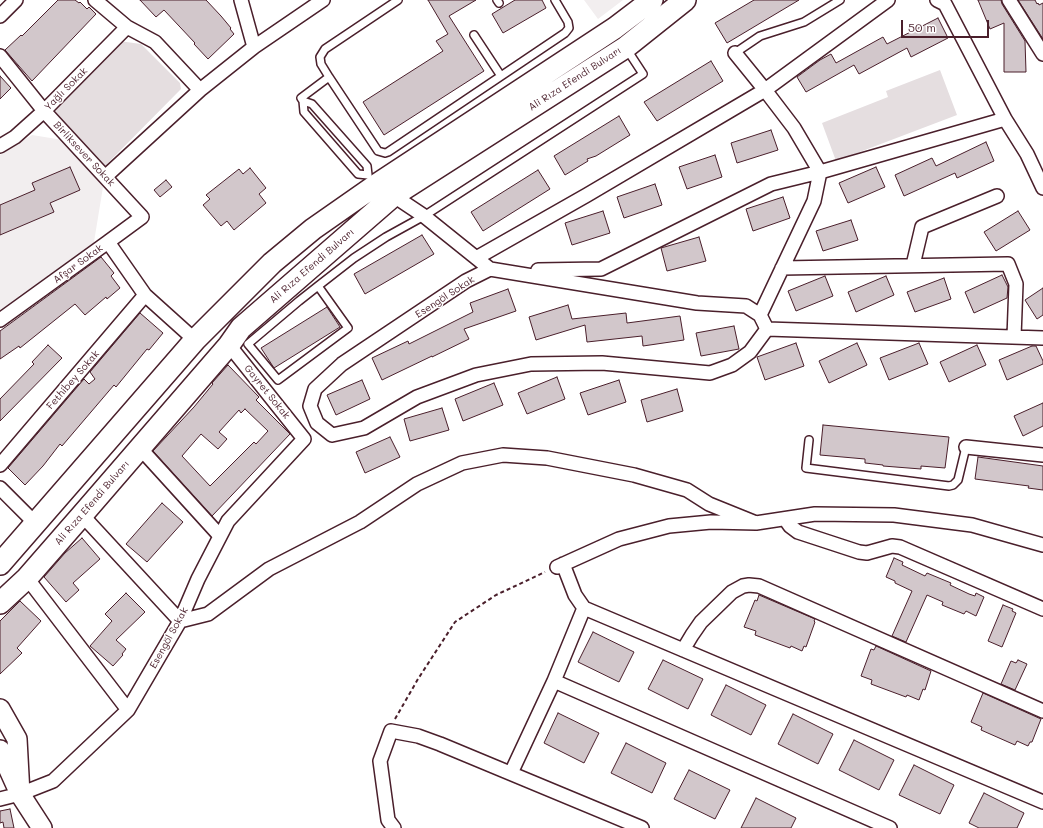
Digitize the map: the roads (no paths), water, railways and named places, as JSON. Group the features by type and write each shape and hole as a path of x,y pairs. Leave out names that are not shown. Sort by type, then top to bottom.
{"main road":[{"name":"Ali Rıza Efendi Bulvarı","path":"621,38 652,0"},
{"name":"Ali Rıza Efendi Bulvarı","path":"0,564 195,340 272,264 313,230 384,190 621,38 686,0"},
{"name":"Ali Rıza Efendi Bulvarı","path":"0,603 27,578 229,345 241,328 384,190"},
{"path":"0,709 17,739 20,794"},
{"path":"0,750 20,794 42,828"}],"street":[{"path":"0,16 16,0"},
{"path":"95,0 127,27 155,42 200,90"},
{"path":"241,0 254,47"},
{"path":"105,177 200,90 254,47 323,0"},
{"path":"478,257 587,195 765,90 888,0"},
{"path":"938,0 945,4 1005,119 1027,154 1043,188"},
{"path":"1009,0 1043,54"},
{"name":"Yağlı Sokak","path":"0,146 15,137 44,111 127,27"},
{"path":"735,53 794,128 820,172 814,201 760,315"},
{"name":"Birliksever Sokak","path":"0,56 44,111 142,217 108,242"},
{"path":"504,271 601,269 771,184 820,172 1005,119"},
{"path":"384,190 424,216 478,257 490,269 697,302 746,306 760,315 767,329 1043,338"},
{"path":"913,265 922,227 997,196"},
{"name":"Afşar Sokak","path":"0,320 108,242 145,295 195,340"},
{"path":"782,268 1008,264 1016,284 1014,336"},
{"name":"Esengöl Sokak","path":"490,269 466,281 342,364 315,388 310,406 317,423 332,435 364,428 417,397 476,375 531,364 602,363 710,372 732,365 750,352 767,329"},
{"name":"Fethibey Sokak","path":"0,465 145,295"},
{"name":"Gayret Sokak","path":"229,345 304,439"},
{"name":"Esengöl Sokak","path":"0,799 20,794 53,781 128,710 180,621 198,579 228,521 304,439"},
{"path":"966,447 1043,455"},
{"path":"140,448 220,536"},
{"path":"82,515 180,621 208,614 269,570 360,522 417,484 462,463 503,454 547,458 634,475 687,490 709,504 756,523"},
{"path":"0,488 36,524"},
{"path":"1043,545 972,525 894,515 815,514 756,523 711,522 669,526 620,539 560,565 575,595 584,608 1043,802"},
{"path":"785,519 790,526 798,532 859,552 867,553 892,546 900,547 1043,609"},
{"path":"27,578 128,710"},
{"path":"684,650 701,622 732,592 743,586 754,585 842,621 1043,711"},
{"path":"511,773 554,681 584,608"},
{"path":"554,681 890,828"},
{"path":"394,828 388,820 380,761 390,731 418,736 642,828"}],"lane":[{"path":"398,0 322,52 320,57 321,64 329,77 378,151 385,153 567,31 569,28 568,22 554,0"},
{"path":"735,53 760,36 804,22 840,0"},
{"path":"474,34 502,76"},
{"path":"318,286 348,328 278,380 248,344 318,286 367,249 424,216 643,74 621,38"},
{"path":"302,99 329,77"},
{"path":"302,99 312,104 367,166 368,175 358,174 304,112 302,99"},
{"path":"809,440 806,468 950,486 958,480 966,447"}]}
